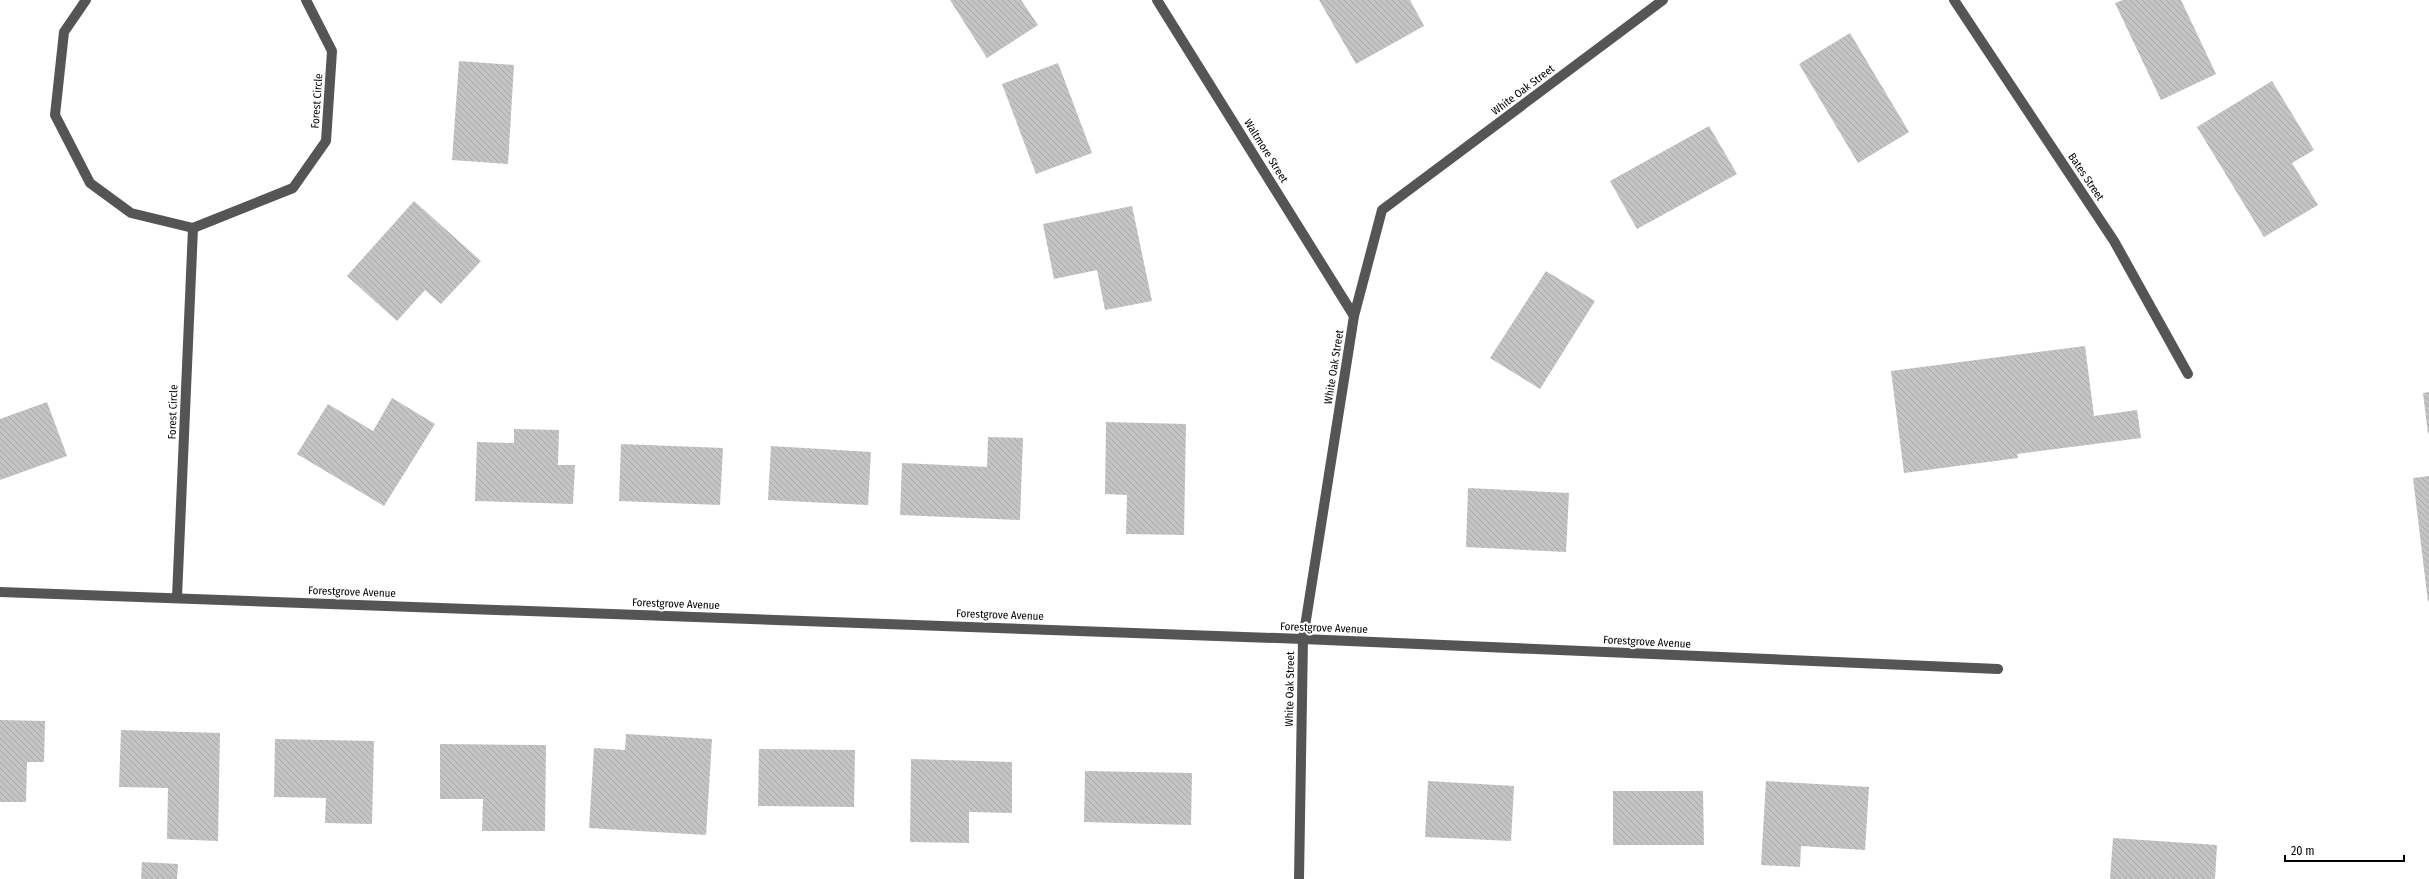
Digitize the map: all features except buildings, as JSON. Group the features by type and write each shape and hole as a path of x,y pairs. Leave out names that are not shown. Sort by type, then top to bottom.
{"street":[{"path":"86,0 64,32 55,115 90,183 131,213 193,228"},
{"name":"Forest Circle","path":"178,597 193,228 294,188 326,141 332,51 306,0"},
{"name":"Waltmore Street","path":"1157,0 1354,316"},
{"name":"White Oak Street","path":"1299,879 1303,638 1354,316 1382,210 1663,0"},
{"name":"Bates Street","path":"1954,0 2114,241 2188,374"},
{"name":"Forestgrove Avenue","path":"0,592 178,597 1303,638 1998,670"}]}
